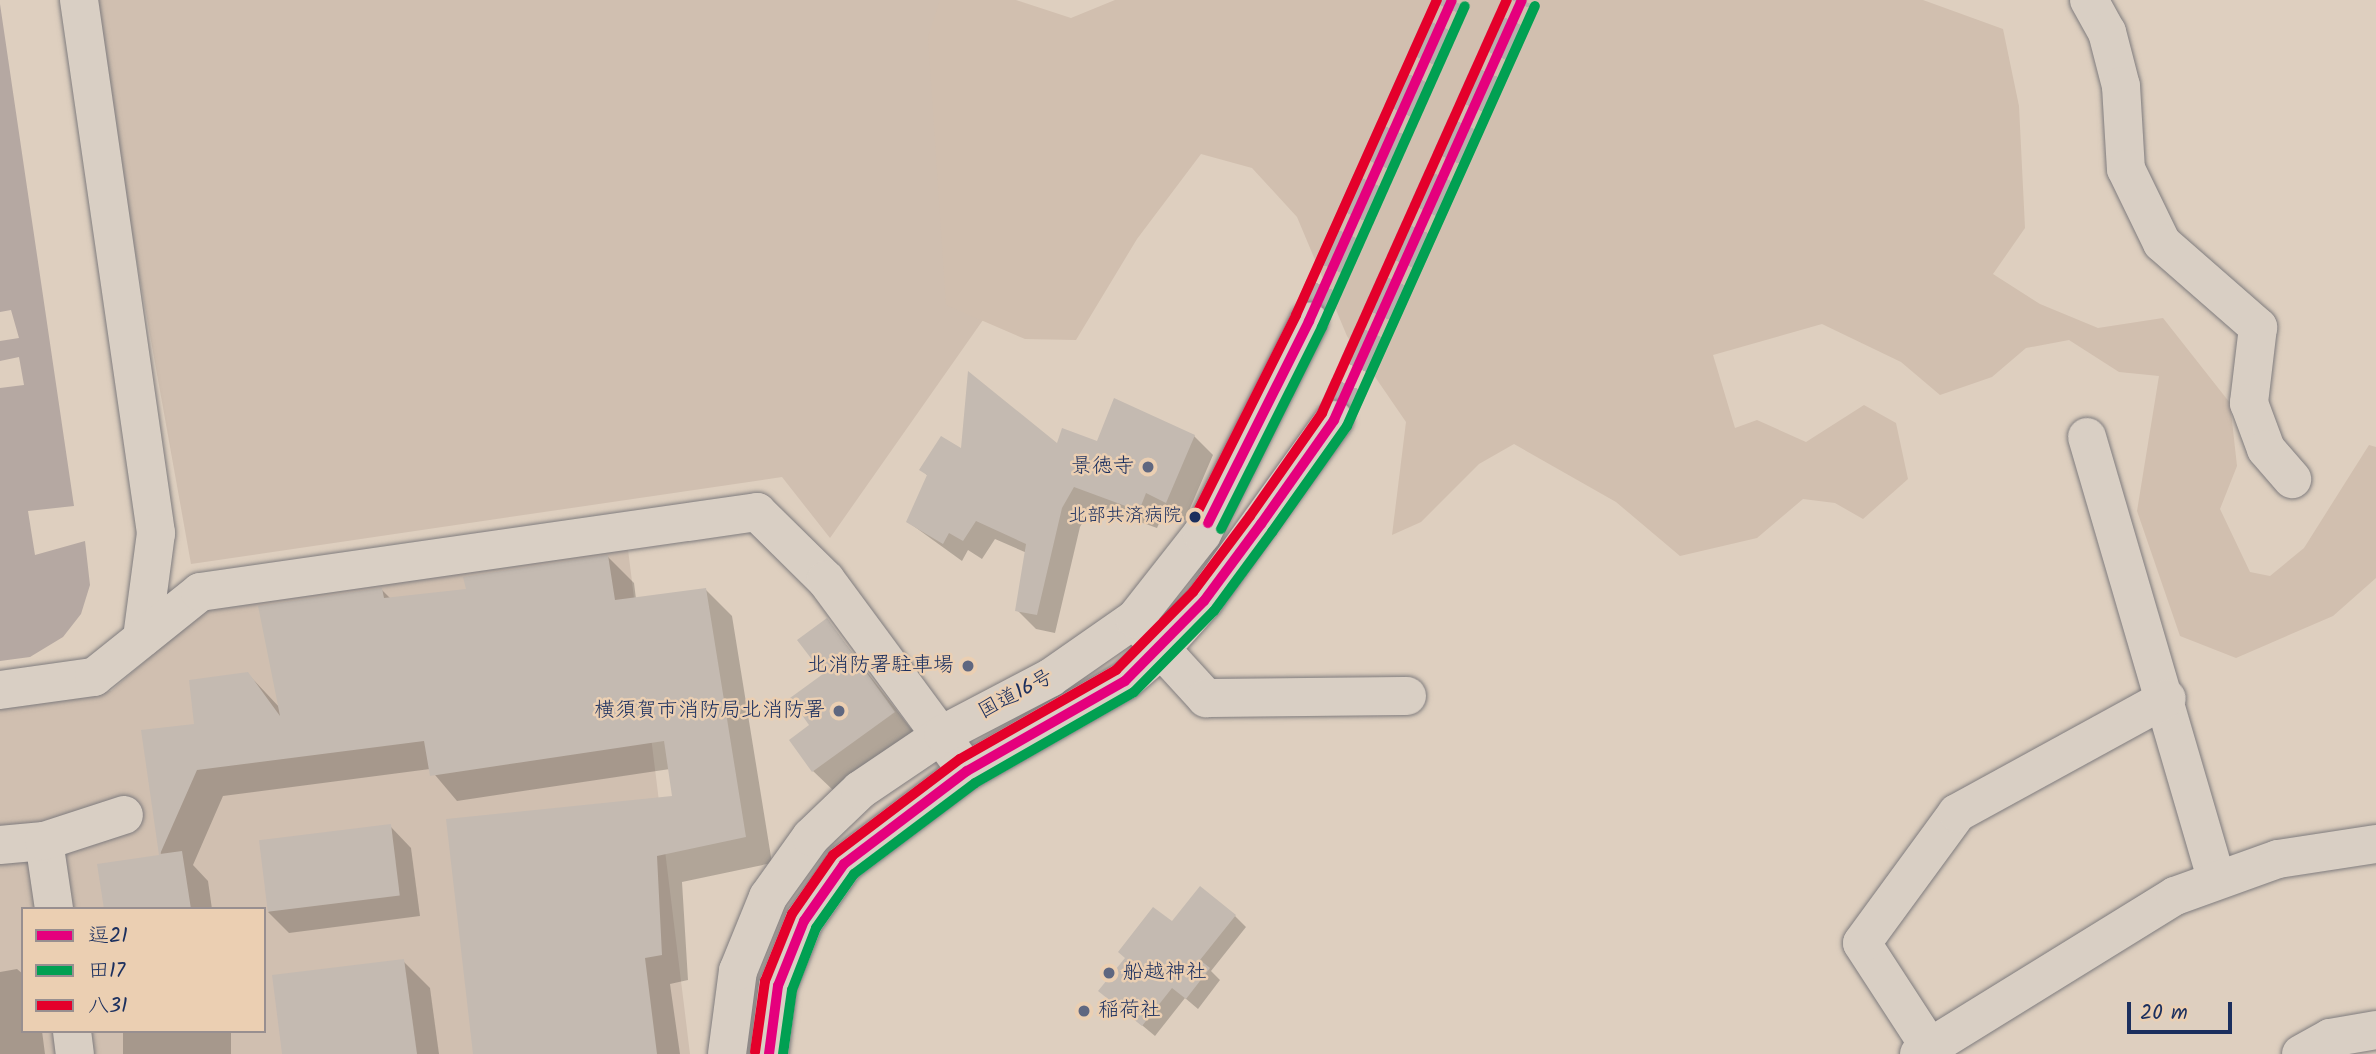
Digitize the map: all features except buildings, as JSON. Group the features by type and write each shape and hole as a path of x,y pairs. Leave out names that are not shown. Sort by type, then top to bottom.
{"main road":[{"path":"79,0 156,533 142,638"},
{"path":"2089,0 2107,32 2121,86 2126,169 2162,243 2258,327 2249,403 2266,449 2292,479"},
{"name":"国道16号","path":"727,1054 738,971 768,897 811,837 860,790 943,734 1050,678 1135,619 1202,534 1308,321"},
{"name":"国道16号","path":"769,1054 778,986 804,921 844,864 967,771 1125,681 1158,653 1204,601 1334,420"},
{"path":"2087,437 2166,698 2216,878"},
{"path":"0,690 94,677 200,592 757,512 827,580 943,734 967,771"},
{"path":"1135,619 1158,653 1206,698 1407,696"},
{"path":"2166,698 1957,813 1862,943 1927,1052 2127,921 2216,878 2278,859 2376,844"},
{"path":"0,845 44,841 124,815"},
{"path":"44,841 54,907"},
{"path":"2301,1054 2330,1038 2376,1030"},
{"path":"72,1033 75,1054"}],"shaded area":[{"path":"90,0 955,0 983,320 830,538 782,477 191,564"},
{"path":"940,0 1016,0 1071,18 1115,0 1923,0 2003,29 2019,106 2025,228 1993,274 2040,304 2098,328 2163,318 2230,403 2237,466 2220,509 2250,572 2270,576 2304,548 2369,445 2376,447 2376,578 2333,616 2236,658 2180,636 2137,511 2159,376 2119,372 2069,340 2026,348 1992,377 1940,395 1901,362 1822,324 1713,355 1735,428 1757,420 1806,442 1864,405 1896,423 1908,479 1863,519 1835,503 1803,499 1757,538 1680,556 1616,502 1514,444 1479,464 1421,522 1392,535 1406,422 1347,336 1297,217 1252,168 1201,154 1137,239 1076,340 1025,339 946,305 928,37"},
{"path":"0,4 74,506 28,511 35,555 85,541 90,585 81,614 63,637 30,657 0,661 0,388 24,385 19,357 0,361 0,341 19,338 11,310 0,312"},
{"path":"627,541 690,1054 0,1054 0,707 111,691 216,599"}],"tunnel":[{"path":"1309,321 1452,0"},
{"path":"1334,420 1522,0"}],"transit line":[{"name":"八31","path":"1195,517 1296,315 1437,0"},
{"name":"逗21","path":"1208,523 1309,321 1452,0"},
{"name":"八31","path":"755,1052 765,981 792,914 833,855 960,759 1116,670 1193,592 1250,516 1322,413 1507,0"},
{"name":"逗21","path":"769,1054 778,986 804,921 844,864 967,771 1125,681 1204,601 1261,524 1334,420 1522,0"},
{"name":"田17","path":"1221,529 1322,327 1465,6"},
{"name":"田17","path":"783,1054 792,990 816,928 854,874 975,783 1134,692 1214,611 1272,532 1347,426 1535,6"}],"place":[{"name":"景徳寺","path":"1148,467"},
{"name":"北部共済病院","path":"1195,517"},
{"name":"北消防署駐車場","path":"968,666"},
{"name":"横須賀市消防局北消防署","path":"839,711"},
{"name":"船越神社","path":"1109,973"},
{"name":"稲荷社","path":"1084,1011"}]}
